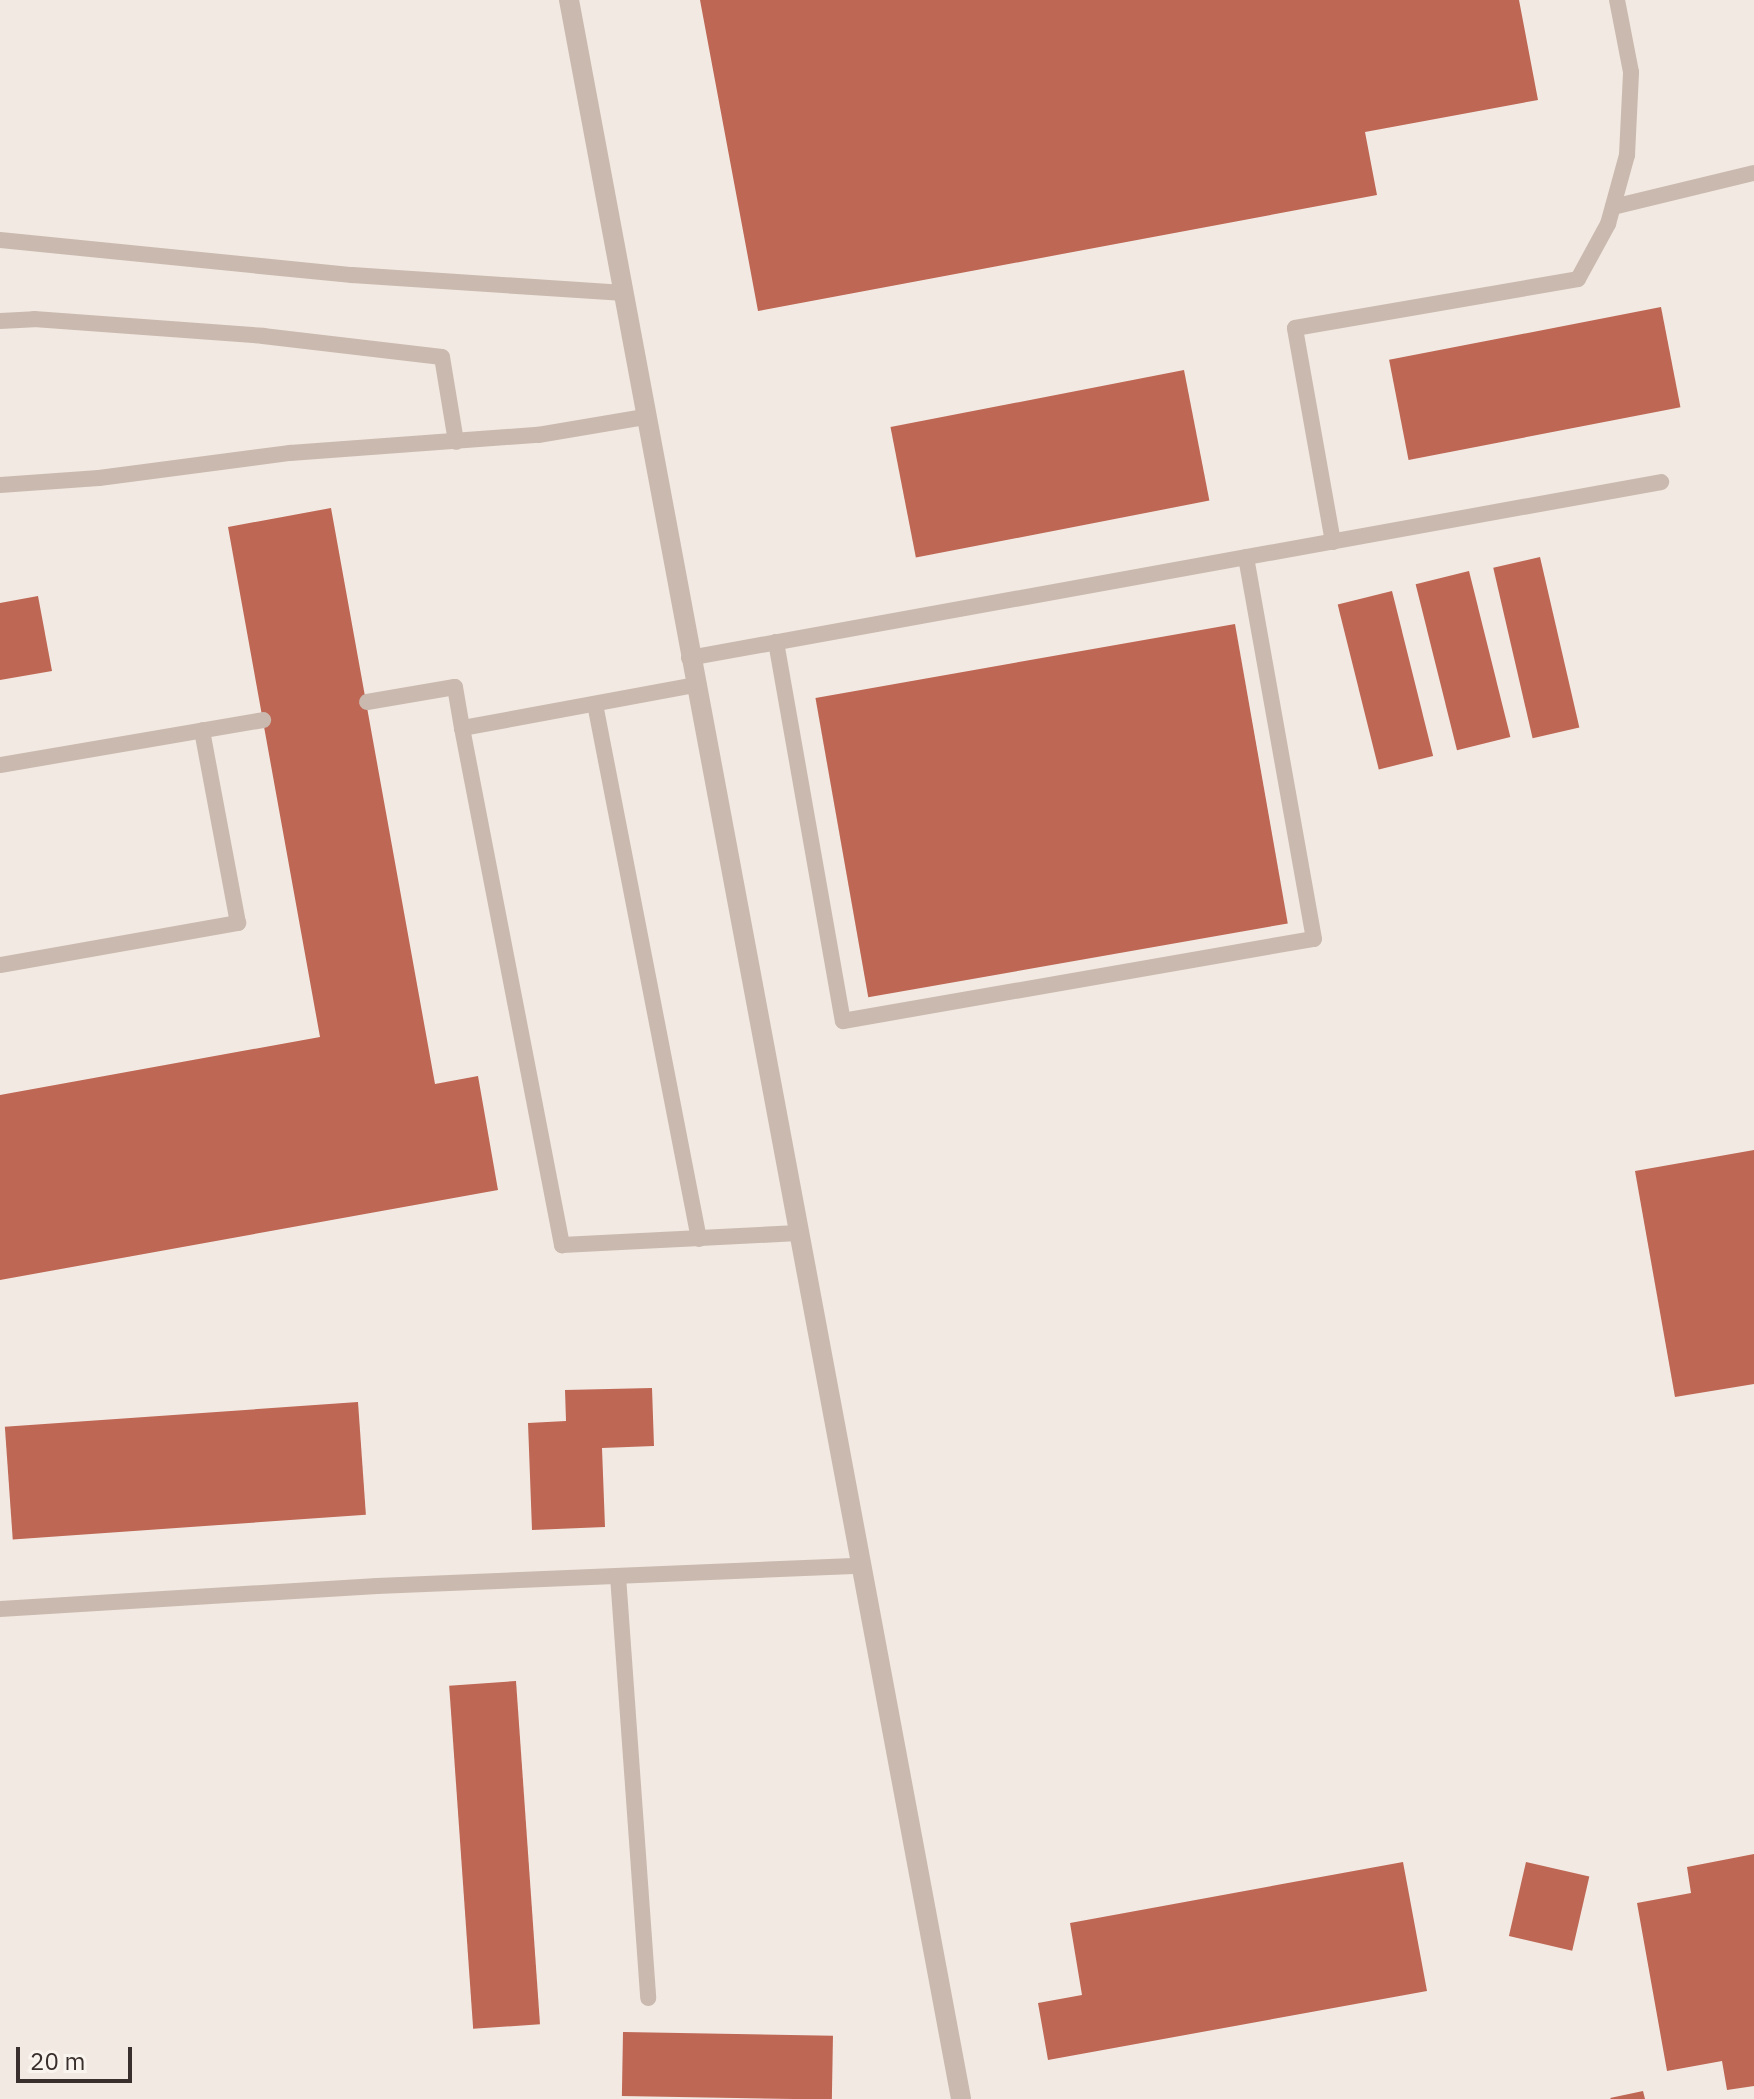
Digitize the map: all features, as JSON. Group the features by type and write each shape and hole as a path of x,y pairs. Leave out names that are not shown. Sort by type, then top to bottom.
{"street":[{"path":"569,0 689,658 961,2099"}],"lane":[{"path":"1333,542 1295,328 1578,279 1613,207 1627,155 1631,72 1617,0"},
{"path":"1613,207 1754,173"},
{"path":"0,240 352,275 624,293"},
{"path":"0,321 34,319 263,336 442,357 456,442"},
{"path":"0,485 99,478 290,453 456,442 644,417"},
{"path":"689,658 1661,482"},
{"path":"776,642 843,1021 1314,939 1246,557"},
{"path":"462,728 695,685"},
{"path":"367,702 455,687 562,1245 798,1233"},
{"path":"595,704 699,1239"},
{"path":"0,765 263,720"},
{"path":"0,965 238,923 202,730"},
{"path":"0,1609 860,1566"},
{"path":"618,1576 648,1998"}],"building":[{"path":"700,0 1519,0 1538,100 1365,132 1377,195 758,311"},
{"path":"1661,307 1680,407 1409,460 1389,360"},
{"path":"1184,370 1209,501 916,558 890,427"},
{"path":"331,508 435,1084 478,1076 498,1190 0,1280 0,1095 320,1037 228,527"},
{"path":"1540,557 1579,728 1533,738 1493,568"},
{"path":"1469,571 1510,737 1457,750 1416,584"},
{"path":"1392,591 1433,756 1379,769 1338,605"},
{"path":"38,596 52,671 0,680 0,603"},
{"path":"1235,624 1288,923 868,997 815,698"},
{"path":"1754,1150 1754,1384 1675,1397 1635,1171"},
{"path":"652,1388 654,1446 602,1448 605,1527 532,1530 528,1423 566,1421 565,1390"},
{"path":"358,1402 366,1515 13,1539 5,1427"},
{"path":"516,1681 540,2024 473,2029 449,1686"},
{"path":"1754,1854 1754,2086 1727,2090 1722,2061 1667,2071 1637,1903 1691,1893 1687,1867"},
{"path":"1403,1862 1427,1991 1048,2060 1038,2003 1082,1995 1070,1923"},
{"path":"1526,1862 1589,1877 1572,1951 1509,1936"},
{"path":"623,2032 833,2036 832,2099 622,2096"},
{"path":"1643,2091 1645,2099 1610,2098"}]}
